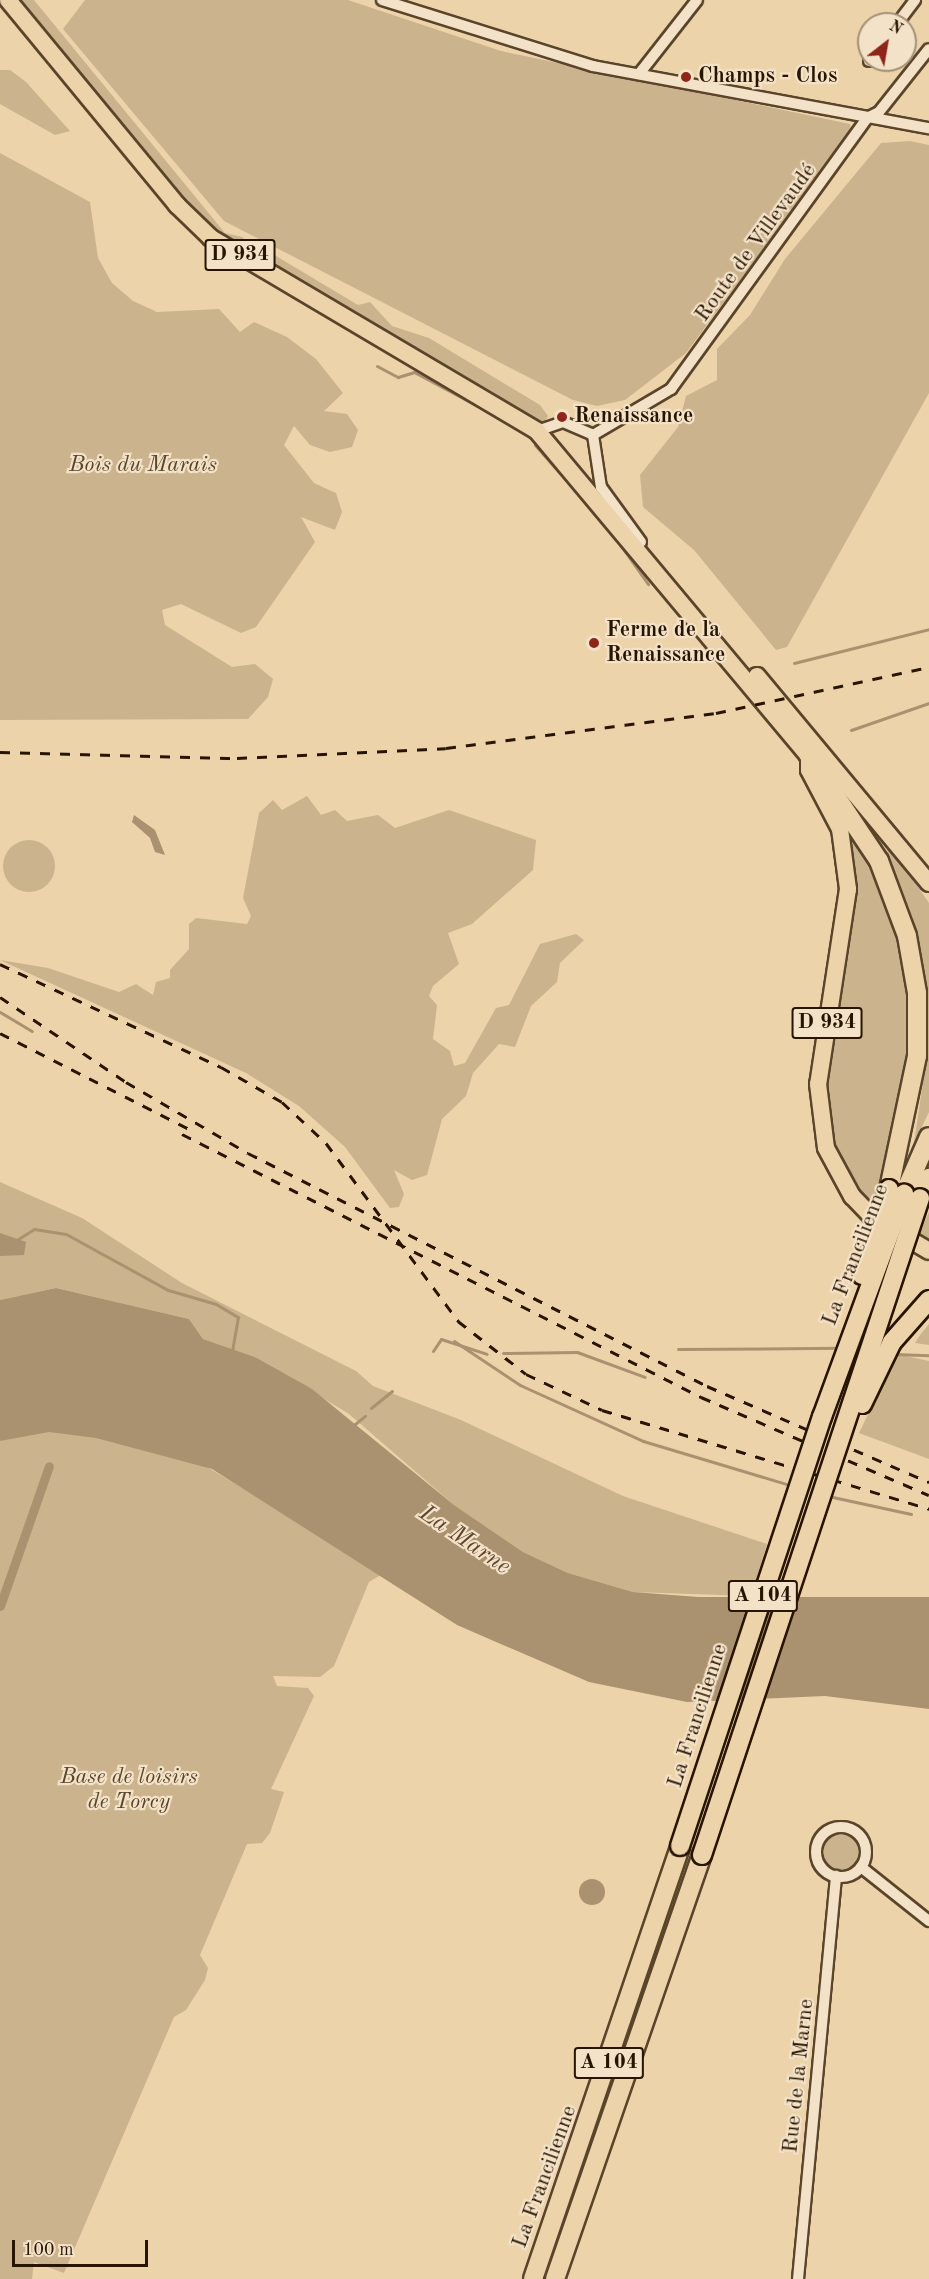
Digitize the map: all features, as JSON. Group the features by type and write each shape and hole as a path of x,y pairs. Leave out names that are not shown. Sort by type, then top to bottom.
{"highway":[{"path":"809,756 879,861 909,946 917,1056 904,1193"},
{"name":"La Francilienne","path":"533,2279 847,1346 904,1193 929,1137"},
{"name":"La Francilienne","path":"555,2279 702,1855 838,1443 904,1193 929,1178"},
{"path":"838,1443 854,1427 892,1342 929,1300"}],"main road":[{"name":"D 934","path":"8,0 177,205 211,238 537,431 641,542 929,883"},
{"name":"D 934","path":"537,431 809,756 809,770 840,829 848,889 818,1084 826,1148 852,1196 872,1217 929,1251"}],"street":[{"path":"382,0 542,53 639,74 875,114 929,128"},
{"path":"639,74 697,0"},
{"name":"Route de Villevaudé","path":"593,435 671,389 875,114 929,49"},
{"path":"537,431 563,422 593,435 601,487 641,542"},
{"path":"836,1827 860,1835 866,1851 861,1867 836,1876 822,1867 816,1852 822,1836 836,1827"},
{"path":"861,1867 929,1921"},
{"name":"Rue de la Marne","path":"798,2279 836,1876"}],"green space":[{"path":"16,0 34,0 225,233 242,237 254,249 261,247 358,305 370,302 392,326 429,338 540,405 548,416 544,423 230,244 194,215"},
{"path":"85,0 348,0 501,51 850,124 851,131 686,353 625,400 597,406 573,400 224,221 63,29"},
{"path":"0,70 10,70 26,82 70,131 55,135 0,104"},
{"path":"910,141 929,145 929,393 787,647 776,650 694,550 643,507 640,475 678,427 686,396 717,380 717,349 750,315 785,259 881,143"},
{"name":"Bois du Marais","path":"0,153 90,202 98,258 112,283 133,301 157,312 219,309 240,332 254,322 287,337 316,359 343,393 324,411 347,414 358,430 352,447 330,452 310,445 294,426 284,445 314,483 336,493 342,512 335,530 301,517 315,542 256,627 241,633 181,604 162,610 165,625 232,667 255,664 273,679 268,697 248,719 0,720"},
{"path":"307,796 321,815 335,810 347,821 378,815 395,828 449,810 536,840 533,870 472,924 448,933 459,964 433,986 429,996 437,1005 433,1039 450,1051 454,1066 465,1063 496,1008 509,1005 540,944 576,934 584,940 560,963 557,982 531,1006 515,1047 499,1044 473,1073 466,1096 442,1119 427,1175 412,1180 394,1170 404,1194 399,1207 390,1208 345,1147 299,1106 246,1073 0,960 48,968 119,992 136,984 153,995 156,982 170,978 170,970 189,949 189,924 196,918 247,924 251,916 243,898 259,813 273,800 282,810"},
{"path":"850,823 879,874 900,932 914,1034 876,1216 838,1161 827,1123 825,1081 849,944 852,871 846,830"},
{"path":"881,834 929,903 929,1112 914,1143 928,1049 927,991 913,919"},
{"path":"24,840 34,840 48,847 55,866 48,885 34,892 24,892 14,888 7,881 3,871 3,861 7,851 14,844"},
{"path":"0,1182 82,1218 182,1283 356,1371 373,1386 461,1420 623,1496 767,1544 751,1596 633,1592 568,1573 523,1552 454,1505 349,1414 255,1357 203,1339 189,1319 56,1288 0,1300"},
{"path":"929,1212 929,1245 917,1239"},
{"path":"929,1324 929,1345 915,1343 920,1335"},
{"path":"897,1354 929,1361 929,1459 859,1433"},
{"name":"Base de loisirs de Torcy","path":"37,1427 177,1449 384,1573 369,1582 334,1666 320,1677 273,1676 277,1686 308,1688 314,1696 271,1789 284,1792 270,1833 262,1843 247,1844 200,1955 208,1968 205,1980 186,2010 174,2017 64,2273 34,2262 32,2279 0,2279 0,1441"},
{"path":"842,1833 855,1839 861,1852 855,1865 842,1871 829,1865 823,1852 829,1839"}],"water":[{"path":"134,815 155,830 165,855 155,852 150,838 132,822"},
{"path":"0,1233 26,1242 24,1255 0,1256"},
{"name":"La Marne","path":"56,1288 189,1319 203,1339 255,1357 312,1389 454,1505 523,1552 568,1573 633,1592 698,1597 929,1597 929,1709 825,1696 687,1702 589,1682 457,1625 212,1469 96,1438 49,1432 0,1441 0,1300"},
{"path":"592,1879 601,1883 605,1892 601,1901 592,1905 583,1901 579,1892 583,1883"}],"waterway":[{"path":"377,366 398,377 414,372 478,406"},
{"path":"535,445 599,517"},
{"path":"614,536 648,584"},
{"path":"794,663 929,629"},
{"path":"851,730 929,703"},
{"path":"0,1012 32,1031"},
{"path":"15,1241 34,1229 66,1234 168,1290 216,1304 238,1317 232,1350"},
{"path":"433,1351 441,1339 487,1354"},
{"path":"454,1341 520,1385 643,1441 793,1486"},
{"path":"678,1349 841,1348"},
{"path":"503,1353 577,1352 645,1377"},
{"path":"895,1354 929,1355"},
{"path":"371,1408 392,1391"},
{"path":"355,1424 365,1416"},
{"path":"0,1606 49,1466"},
{"path":"828,1496 911,1514"}],"railway":[{"path":"0,752 237,758 446,748 716,713 929,667"},
{"path":"0,964 221,1067 282,1102 326,1143 458,1321 526,1374 602,1410 929,1509"},
{"path":"0,997 126,1082 248,1153 707,1386 929,1482"},
{"path":"0,1033 195,1132"},
{"path":"182,1134 701,1397 929,1495"}],"place":[{"name":"Champs - Clos","path":"686,77"},
{"name":"Renaissance","path":"562,417"},
{"name":"Ferme de la Renaissance","path":"594,643"}]}
